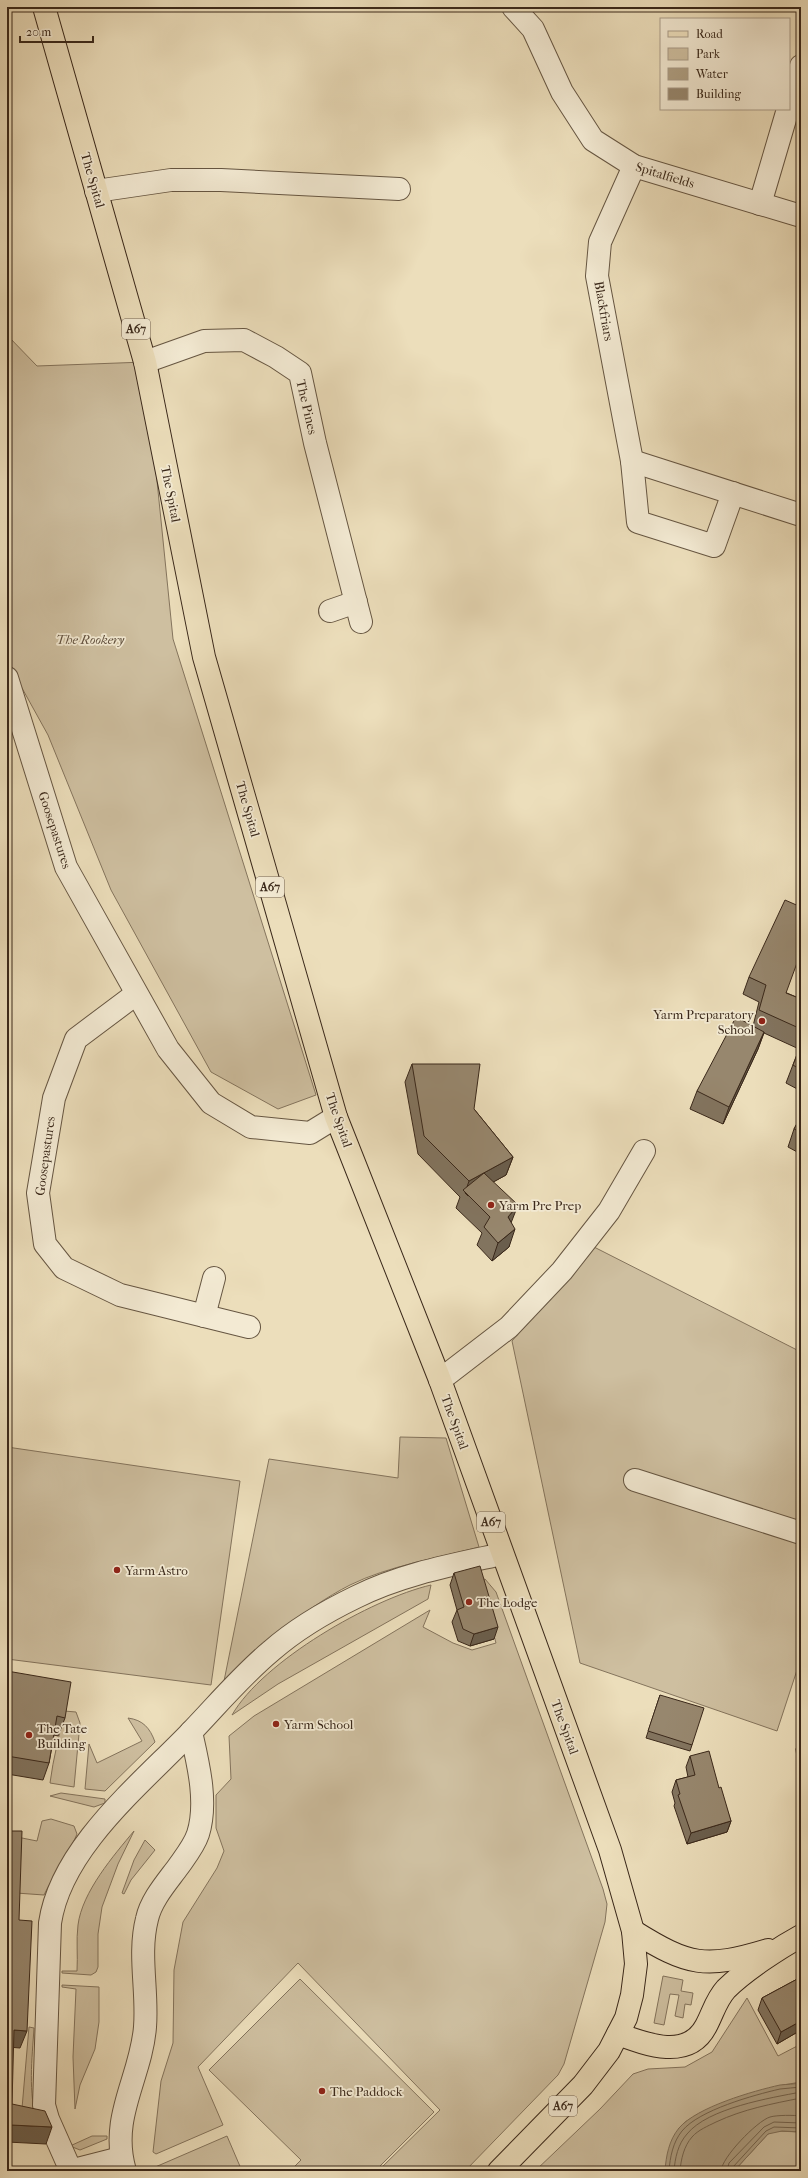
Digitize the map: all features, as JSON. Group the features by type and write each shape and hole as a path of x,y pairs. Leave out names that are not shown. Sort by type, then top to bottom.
{"main road":[{"name":"The Spital","path":"44,7 145,362 204,657 336,1117 440,1380 610,1850 633,1931 636,1956 634,1984 630,2006 609,2051 590,2077 499,2171"},
{"path":"633,1931 665,1951 685,1959 711,1962 732,1961 792,1941"},
{"path":"618,2034 658,2047 670,2047 692,2041 703,2031 717,2000 727,1988 792,1941"}],"street":[{"name":"Spitalfields","path":"513,7 533,29 562,92 593,140 634,166 801,216"},
{"path":"790,104 801,66"},
{"path":"760,204 788,110"},
{"name":"Blackfriars","path":"634,166 600,242 597,276 632,461 638,522 714,546 733,493"},
{"path":"96,191 171,180 221,180 399,189"},
{"name":"The Pines","path":"145,362 204,341 244,340 276,357 300,373 315,443 359,612 330,611"},
{"path":"632,461 801,515"},
{"name":"Goosepastures","path":"7,678 66,867 168,1049 211,1103 251,1128 310,1133 336,1117"},
{"name":"Goosepastures","path":"136,994 76,1039 54,1098 38,1193 45,1244 64,1268 120,1295 249,1327"},
{"path":"440,1380 509,1327 562,1271 609,1211 644,1151"},
{"path":"204,1316 214,1278"},
{"path":"635,1480 801,1533"},
{"path":"191,1732 200,1785 198,1833 184,1859 153,1904 147,1918 142,1960 145,2028 142,2048 122,2116 123,2164 71,2171 48,2120 44,2105 50,1923 54,1903 66,1876 102,1823 191,1732 272,1650 289,1637 349,1601 394,1581 444,1566 502,1554"}],"green space":[{"name":"The Rookery","path":"7,335 37,366 145,362 173,639 316,1095 278,1109 211,1072 111,890 48,735 7,661"},
{"path":"594,1247 801,1352 801,1664 799,1664 777,1731 580,1663 512,1341"},
{"path":"400,1437 446,1438 479,1547 413,1563 365,1578 350,1585 316,1605 284,1629 224,1681 269,1459 398,1478"},
{"name":"Yarm Astro","path":"7,1447 240,1481 211,1685 7,1659"},
{"path":"485,1579 496,1592 603,1889 607,1904 605,1922 564,2064 558,2075 465,2171 378,2171 440,2110 298,1963 198,2067 223,2125 156,2154 153,2152 161,2081 173,2043 174,1970 183,1922 217,1868 224,1851 216,1828 216,1795 231,1779 229,1736 254,1716 430,1610 423,1627 453,1643 472,1650 496,1643 479,1581"},
{"path":"431,1585 428,1599 278,1684 232,1715 247,1694 268,1674 293,1654 321,1635 350,1618 379,1604 406,1592"},
{"path":"64,1711 76,1712 80,1723 74,1787 50,1783"},
{"path":"128,1718 142,1723 151,1733 155,1742 105,1791 85,1789 89,1744 97,1763 142,1741"},
{"path":"61,1793 105,1799 105,1803 94,1807 50,1796"},
{"path":"51,1819 74,1826 77,1834 74,1842 44,1895 16,1893 7,1835 37,1841 42,1821"},
{"path":"134,1831 118,1864 102,1907 98,1934 98,1967 96,1972 91,1975 62,1973 62,1971 77,1971 77,1936 81,1912 92,1887 117,1851"},
{"path":"145,1840 155,1850 131,1880 124,1894 122,1893 134,1860"},
{"path":"663,1976 683,1980 681,1991 693,1993 691,2005 685,2004 683,2018 675,2016 679,1995 670,1994 664,2025 654,2023"},
{"name":"The Paddock","path":"300,1979 434,2112 375,2171 290,2171 301,2160 209,2070"},
{"path":"62,1985 99,1987 99,2022 95,2049 80,2085 75,2109 73,2057 76,1989 62,1987"},
{"path":"747,1998 778,2056 801,2044 801,2082 783,2085 700,2113 685,2122 679,2128 665,2171 535,2171 600,2109 633,2074 648,2069 685,2067 712,2052"},
{"path":"29,2027 34,2028 32,2099 37,2123 21,2120"},
{"path":"775,2131 801,2132 801,2164 795,2171 734,2171 768,2134"},
{"path":"92,2136 107,2136 107,2139 80,2150 70,2146"},
{"path":"227,2136 242,2171 162,2171 160,2168 156,2171 146,2171"}],"water":[{"path":"801,2082 801,2132 782,2131 768,2134 734,2171 665,2171 670,2143 679,2128 687,2120 726,2101 755,2091"}],"building":[{"path":"785,900 801,907 801,952 786,993 801,999 801,1029 759,1010 766,985 749,977"},
{"path":"736,1017 764,1032 729,1107 697,1091"},
{"path":"801,1045 801,1070 793,1065"},
{"path":"412,1064 480,1064 474,1109 513,1157 469,1181 424,1136"},
{"path":"801,1116 801,1132 794,1129"},
{"path":"484,1173 518,1205 508,1217 515,1229 498,1243 484,1227 490,1217 463,1190"},
{"name":"The Lodge","path":"480,1566 498,1627 474,1634 463,1629 457,1610 464,1607 454,1573"},
{"name":"The Tate Building","path":"7,1671 71,1682 65,1718 57,1716 49,1763 7,1756"},
{"path":"660,1695 704,1708 692,1745 648,1731"},
{"path":"709,1751 719,1788 721,1787 731,1821 691,1833 678,1795 680,1794 676,1780 695,1775 690,1756"},
{"path":"7,1831 22,1831 19,1920 32,1921 27,2031 14,2030 12,2104 45,2111 52,2127 11,2125 10,2132 7,2132"},
{"path":"801,1977 801,2021 781,2032 762,1998"},
{"path":"801,2162 801,2171 794,2171"}],"place":[{"name":"Yarm Preparatory School","path":"762,1021"},
{"name":"Yarm Pre Prep","path":"491,1205"},
{"name":"Yarm Astro","path":"117,1570"},
{"name":"The Lodge","path":"469,1602"},
{"name":"Yarm School","path":"276,1724"},
{"name":"The Tate Building","path":"29,1735"},
{"name":"The Paddock","path":"322,2091"}]}
